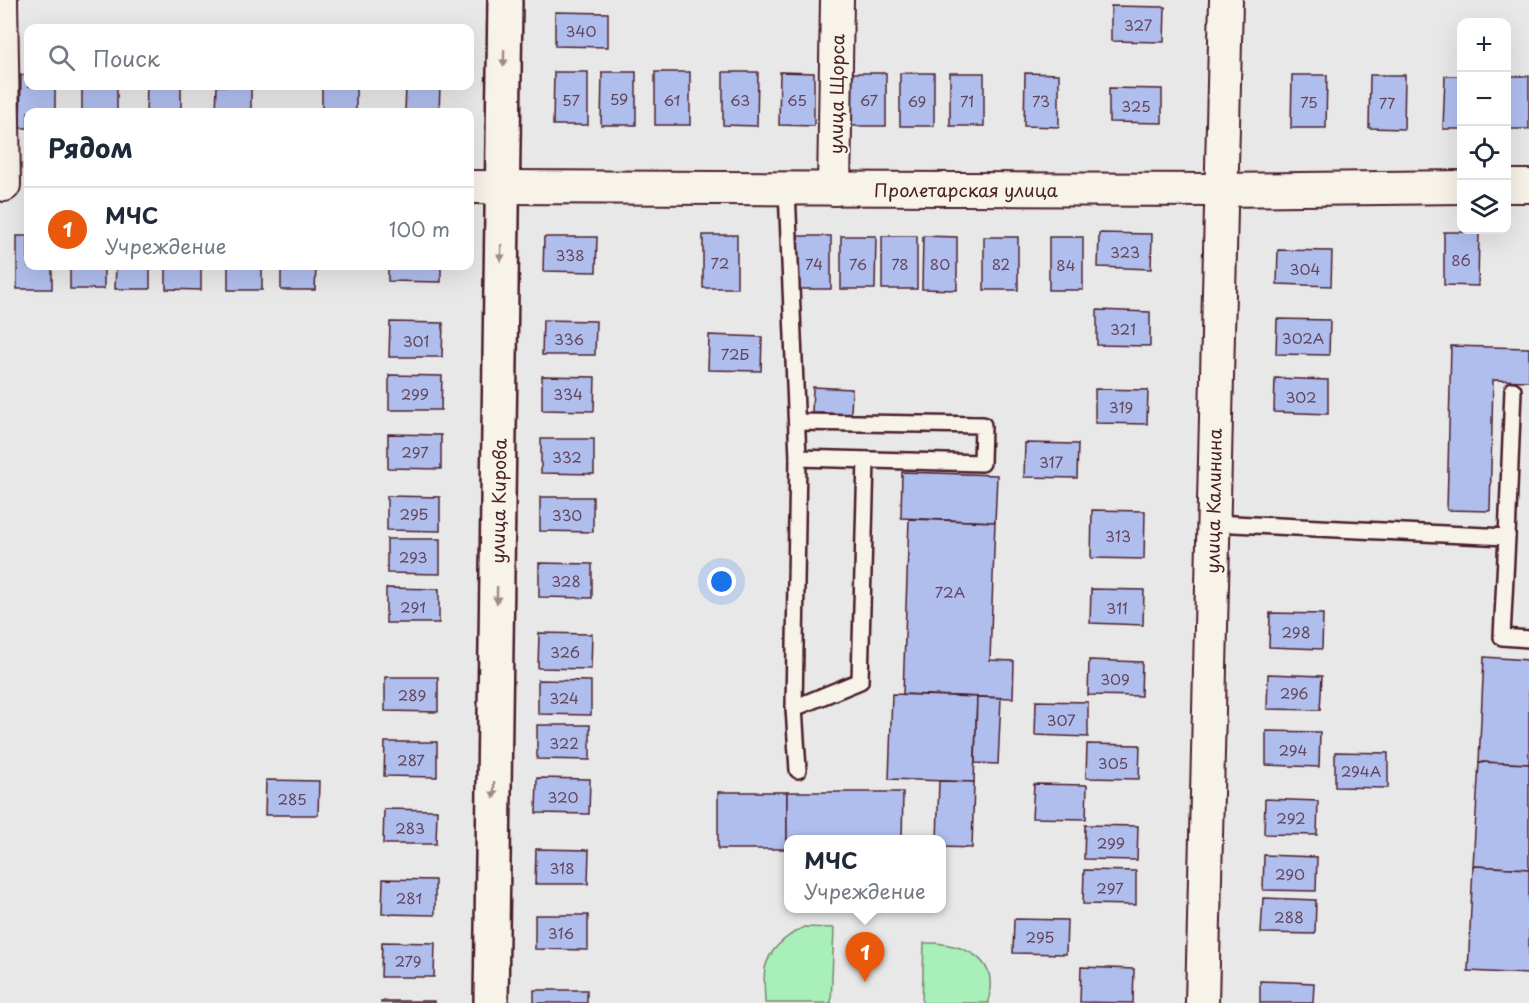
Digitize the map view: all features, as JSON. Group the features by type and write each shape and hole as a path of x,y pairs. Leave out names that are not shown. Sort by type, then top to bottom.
{"street":[{"path":"1,0 11,185"},
{"name":"улица Кирова","path":"491,1003 505,0"},
{"name":"улица Щорса","path":"834,189 837,0"},
{"name":"улица Калинина","path":"1202,1003 1226,0"},
{"path":"1511,186 1529,186"},
{"name":"Пролетарская улица","path":"474,187 1221,190 1457,187"}],"lane":[{"path":"787,189 798,458 794,708 798,770"},
{"path":"1513,390 1502,637 1529,639"},
{"path":"797,422 983,425 982,463 798,458"},
{"path":"794,708 860,681 866,460"},
{"path":"1213,523 1507,537"}],"green space":[{"path":"804,927 834,928 831,1003 765,1003 764,973 767,962 775,949"},
{"path":"924,943 953,946 979,958 990,977 989,1003 922,1003"}],"building":[{"path":"1111,6 1165,7 1164,42 1111,41"},
{"path":"555,12 608,13 608,47 555,46"},
{"path":"554,72 588,72 588,125 553,125"},
{"path":"602,72 636,72 636,125 601,125"},
{"path":"655,72 690,72 690,125 655,125"},
{"path":"723,72 758,72 757,126 723,125"},
{"path":"780,72 814,73 814,126 779,125"},
{"path":"852,73 886,73 886,126 852,126"},
{"path":"900,73 934,73 934,126 900,126"},
{"path":"950,73 984,73 984,126 950,126"},
{"path":"1025,73 1059,74 1059,127 1024,126"},
{"path":"21,75 24,75 24,90 55,90 55,108 24,108 24,128 20,128"},
{"path":"1292,75 1327,75 1326,128 1291,128"},
{"path":"1370,75 1405,75 1404,129 1369,128"},
{"path":"1445,76 1457,76 1457,129 1443,129"},
{"path":"1511,76 1529,76 1529,129 1511,129"},
{"path":"1109,88 1162,89 1162,123 1109,122"},
{"path":"82,90 117,90 117,108 82,108"},
{"path":"147,90 181,90 181,108 146,108"},
{"path":"217,90 251,90 251,108 216,108"},
{"path":"322,90 356,90 356,108 322,108"},
{"path":"406,90 440,90 439,108 405,108"},
{"path":"1444,232 1479,234 1478,286 1444,285"},
{"path":"1099,233 1152,234 1151,269 1098,267"},
{"path":"703,235 737,235 737,288 703,288"},
{"path":"17,236 24,236 24,270 52,270 52,289 17,289"},
{"path":"797,236 831,236 831,289 796,289"},
{"path":"841,236 876,236 875,289 841,289"},
{"path":"882,236 917,236 917,289 882,289"},
{"path":"923,236 957,237 957,290 922,289"},
{"path":"544,237 597,237 596,272 543,271"},
{"path":"984,237 1018,237 1018,290 984,290"},
{"path":"1049,237 1083,237 1083,290 1049,290"},
{"path":"1278,250 1332,251 1331,286 1277,284"},
{"path":"70,270 104,270 104,289 70,289"},
{"path":"116,270 150,270 150,289 115,289"},
{"path":"166,270 201,270 201,290 166,289"},
{"path":"228,270 262,270 262,290 228,290"},
{"path":"281,270 316,270 315,290 281,290"},
{"path":"388,270 441,270 441,282 388,281"},
{"path":"1097,310 1150,312 1150,346 1097,345"},
{"path":"1277,319 1330,320 1329,355 1276,354"},
{"path":"543,320 596,321 595,355 542,355"},
{"path":"390,322 443,323 442,357 389,357"},
{"path":"709,335 762,337 761,371 708,370"},
{"path":"1451,346 1529,348 1529,381 1493,380 1490,511 1447,510"},
{"path":"389,375 442,376 441,410 389,410"},
{"path":"542,376 595,377 594,411 542,410"},
{"path":"1275,378 1328,380 1328,414 1274,412"},
{"path":"813,387 852,389 851,414 812,413"},
{"path":"1095,389 1148,390 1147,424 1095,423"},
{"path":"388,434 441,435 441,469 388,468"},
{"path":"541,439 594,439 594,474 541,473"},
{"path":"1025,443 1078,444 1077,478 1024,477"},
{"path":"902,472 997,475 995,522 901,518"},
{"path":"387,496 440,497 440,531 387,530"},
{"path":"540,497 593,497 593,532 540,531"},
{"path":"1092,510 1145,511 1144,559 1091,558"},
{"path":"909,519 995,522 990,660 1014,661 1013,698 903,694"},
{"path":"387,539 440,539 440,574 387,573"},
{"path":"539,563 592,564 592,598 539,597"},
{"path":"386,588 439,589 439,623 386,623"},
{"path":"1091,589 1144,590 1143,625 1090,623"},
{"path":"1270,613 1323,614 1322,649 1269,647"},
{"path":"539,633 592,634 591,669 538,668"},
{"path":"1484,657 1529,660 1529,764 1479,762"},
{"path":"1089,660 1142,662 1141,696 1088,695"},
{"path":"1268,674 1322,676 1320,710 1267,709"},
{"path":"385,677 438,677 438,712 385,711"},
{"path":"538,680 591,681 591,715 538,714"},
{"path":"892,694 977,697 974,782 889,779"},
{"path":"977,697 1001,698 998,764 975,763"},
{"path":"1036,701 1088,702 1088,737 1035,735"},
{"path":"537,725 590,725 590,760 537,759"},
{"path":"1266,731 1320,732 1319,767 1266,765"},
{"path":"385,742 437,742 437,777 384,776"},
{"path":"1087,744 1140,745 1139,779 1086,778"},
{"path":"1335,752 1388,753 1388,788 1335,787"},
{"path":"1479,762 1529,764 1529,869 1473,866"},
{"path":"537,778 590,779 589,814 536,813"},
{"path":"266,780 319,781 318,815 265,815"},
{"path":"939,781 974,782 972,848 946,847 946,835 937,835"},
{"path":"1034,784 1087,785 1086,819 1032,818"},
{"path":"718,792 787,792 787,835 784,835 784,849 718,849"},
{"path":"787,792 903,792 902,835 787,835"},
{"path":"1265,799 1318,801 1317,835 1264,834"},
{"path":"384,809 437,810 436,844 383,844"},
{"path":"1085,825 1138,826 1137,860 1084,859"},
{"path":"536,849 589,850 588,884 535,884"},
{"path":"1264,855 1317,857 1316,891 1263,890"},
{"path":"1473,866 1529,869 1529,974 1468,971"},
{"path":"1084,870 1136,871 1136,905 1083,904"},
{"path":"383,879 435,880 435,915 382,914"},
{"path":"1263,898 1316,900 1315,934 1261,933"},
{"path":"535,915 588,915 588,950 535,949"},
{"path":"1014,919 1067,920 1066,954 1013,953"},
{"path":"382,942 435,943 434,977 381,977"},
{"path":"1081,967 1134,969 1133,1003 1080,1002"},
{"path":"1260,981 1314,983 1313,1003 1260,1003"},
{"path":"534,990 587,990 587,1003 534,1003"},
{"path":"381,1001 434,1001 434,1003 381,1003"}],"place":[{"name":"МЧС","path":"865,982"}]}
